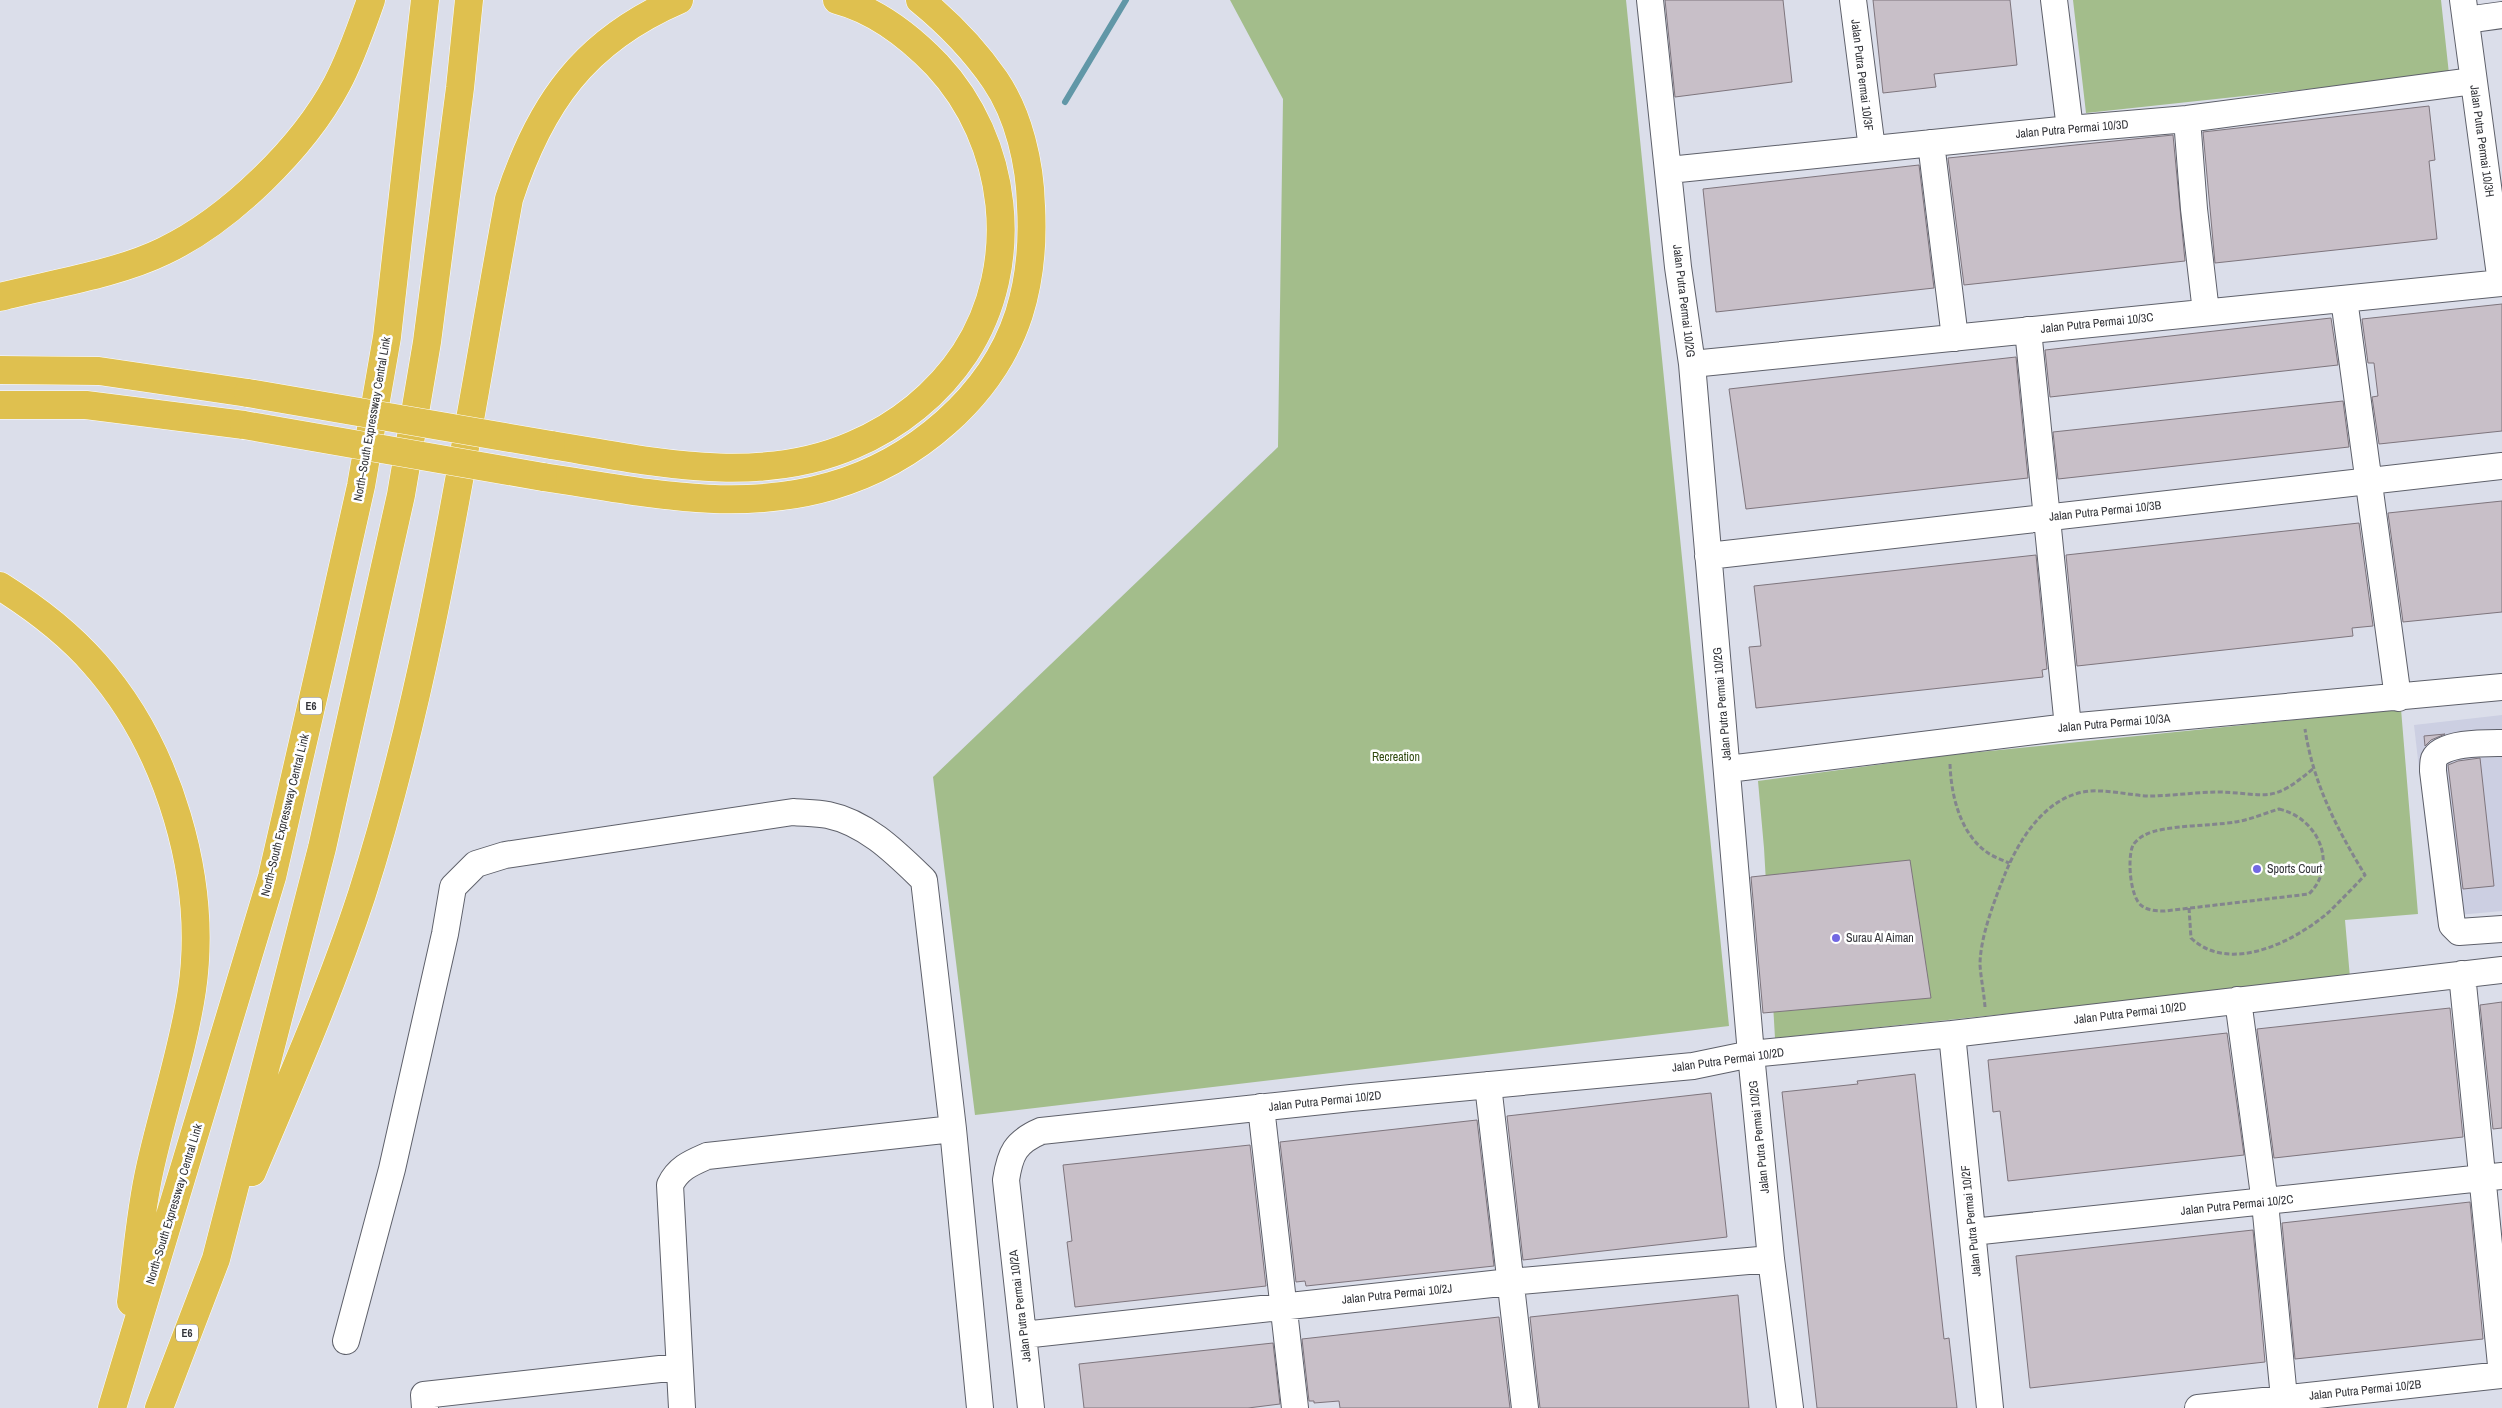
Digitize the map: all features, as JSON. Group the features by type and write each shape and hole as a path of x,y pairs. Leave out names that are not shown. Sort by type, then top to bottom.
{"highway":[{"path":"0,297 113,269 164,251 200,229 238,200 276,166 307,131 336,85 358,37 371,0"},
{"name":"North–South Expressway Central Link","path":"115,1401 272,877 357,504 387,336 425,0"},
{"name":"E6","path":"159,1408 216,1259 322,848 401,495 427,342 460,88 468,0"},
{"path":"216,1259 309,1037 362,894 389,798 415,695 449,540 508,208 523,158 544,116 590,55 618,32 652,12 679,0"},
{"path":"0,370 99,372 248,392 551,445 684,466 734,468 803,460 851,446 895,422 936,389 965,353 987,307 999,258 1000,207 990,157 982,133 956,87 923,50 888,24 837,0"},
{"path":"0,405 86,405 244,425 543,477 702,500 754,499 806,491 854,478 887,463 923,442 952,417 976,389 1005,347 1019,314 1029,272 1033,230 1031,184 1021,141 1009,109 996,81 965,43 920,0"},
{"path":"0,586 36,609 66,634 95,664 125,704 151,750 171,794 184,842 193,891 195,943 192,989 150,1170 115,1401"}],"street":[{"name":"Jalan Putra Permai 10/2G","path":"1650,0 1678,266 1692,364 1751,1054 1771,1260 1790,1408"},
{"name":"Jalan Putra Permai 10/3F","path":"1853,0 1872,149"},
{"path":"2054,0 2070,129"},
{"path":"2465,10 2502,15"},
{"name":"Jalan Putra Permai 10/3H","path":"2465,10 2501,283"},
{"name":"Jalan Putra Permai 10/3D","path":"1669,170 2070,129 2187,119 2473,81"},
{"path":"2187,119 2194,209 2206,312"},
{"path":"1931,143 1955,338"},
{"name":"Jalan Putra Permai 10/3C","path":"1692,364 2501,283"},
{"path":"2344,299 2398,698"},
{"path":"2028,330 2068,727"},
{"name":"Jalan Putra Permai 10/3B","path":"1708,556 2502,466"},
{"name":"Jalan Putra Permai 10/3A","path":"1728,769 2068,727 2502,687"},
{"path":"2502,743 2473,743 2447,749 2434,758 2433,771 2452,925 2459,932 2502,930"},
{"path":"346,1341 392,1169 445,934 453,887 476,864 505,855 793,812 829,815 856,825 885,844 924,880 953,1130 980,1408"},
{"name":"Jalan Putra Permai 10/2D","path":"1008,1204 1006,1180 1009,1160 1017,1146 1029,1136 1041,1131 1693,1066 1751,1054 1952,1034 2502,970"},
{"path":"2462,974 2492,1177 2502,1375"},
{"path":"2238,1000 2265,1203 2284,1403"},
{"name":"Jalan Putra Permai 10/2F","path":"1952,1034 1990,1408"},
{"path":"1488,1085 1525,1408"},
{"path":"1261,1108 1286,1307 1296,1408"},
{"path":"682,1408 678,1367 670,1185 676,1173 692,1162 708,1156 953,1130"},
{"name":"Jalan Putra Permai 10/2C","path":"1972,1232 2265,1203 2492,1177"},
{"name":"Jalan Putra Permai 10/2A","path":"1008,1204 1031,1408"},
{"name":"Jalan Putra Permai 10/2J","path":"1023,1335 1510,1282 1771,1260"},
{"path":"425,1408 424,1395 678,1367"},
{"name":"Jalan Putra Permai 10/2B","path":"2198,1408 2284,1403 2502,1375"}],"path":[{"path":"2189,908 2191,938 2198,945 2222,953 2239,954 2259,951 2291,937 2329,912 2365,875 2332,817 2314,768 2305,728"},
{"path":"1950,755 1954,792 1964,824 1975,840 1988,853 2009,863"},
{"path":"1986,1016 1980,963 1995,900 2009,863 2025,836 2044,812 2071,795 2091,791 2146,796 2217,792 2265,796 2277,794 2290,787 2314,768"},
{"path":"2279,809 2297,815 2310,825 2323,857 2322,877 2309,894 2189,908 2152,910 2141,906 2134,895 2130,858 2134,844 2144,835 2159,830 2237,822 2279,809"}],"shaded area":[{"path":"2502,715 2502,911 2436,917 2414,725"}],"green space":[{"name":"Recreation","path":"1230,0 1626,0 1729,1026 975,1115 933,777 1278,447 1283,99"},
{"path":"2073,0 2441,0 2449,74 2086,113"},
{"path":"2401,709 2418,914 2345,920 2350,978 1775,1038 1764,848 1758,781 1950,755"}],"building":[{"path":"1665,0 1783,0 1792,82 1675,97"},
{"path":"1873,0 2010,0 2017,65 1934,74 1936,87 1883,93"},
{"path":"2429,106 2435,160 2429,161 2437,239 2215,263 2203,132"},
{"path":"2173,135 2185,261 1964,285 1948,158"},
{"path":"1919,165 1934,288 1716,312 1703,189"},
{"path":"2502,304 2502,431 2379,444 2372,397 2378,396 2374,363 2368,363 2362,319"},
{"path":"2331,318 2338,365 2050,397 2045,350"},
{"path":"2016,357 2028,478 1746,509 1729,389"},
{"path":"2343,401 2349,447 2058,479 2053,432"},
{"path":"2502,501 2502,612 2403,622 2388,513"},
{"path":"2359,523 2373,626 2352,628 2353,636 2077,666 2066,555"},
{"path":"2036,555 2047,669 2042,670 2043,677 1756,708 1749,647 1761,646 1754,586"},
{"path":"2445,734 2431,740 2425,746 2424,736"},
{"path":"2480,758 2494,886 2463,889 2448,765 2458,761"},
{"name":"Surau Al Aiman","path":"1910,860 1931,998 1763,1013 1751,877"},
{"path":"2502,1002 2502,1128 2493,1129 2480,1005"},
{"path":"2450,1008 2463,1137 2274,1158 2257,1029"},
{"path":"2227,1033 2244,1155 2008,1181 2000,1111 1993,1112 1988,1060"},
{"path":"1915,1074 1944,1339 1949,1338 1957,1408 1817,1408 1782,1092 1858,1084 1857,1081"},
{"path":"1711,1093 1727,1237 1523,1260 1507,1116"},
{"path":"1477,1120 1494,1266 1306,1286 1305,1281 1296,1282 1280,1142"},
{"path":"1250,1145 1266,1286 1075,1307 1067,1242 1072,1241 1063,1165"},
{"path":"2470,1202 2483,1339 2295,1359 2282,1223"},
{"path":"2253,1230 2265,1362 2030,1388 2016,1256"},
{"path":"1738,1295 1749,1408 1540,1408 1530,1317"},
{"path":"1499,1317 1510,1408 1340,1408 1339,1401 1314,1403 1314,1401 1309,1401 1302,1339"},
{"path":"1273,1343 1280,1404 1248,1408 1084,1408 1079,1364"}],"waterway":[{"path":"1065,102 1126,0"}],"place":[{"name":"Sports Court","path":"2257,869"},
{"name":"Surau Al Aiman","path":"1836,938"}]}
